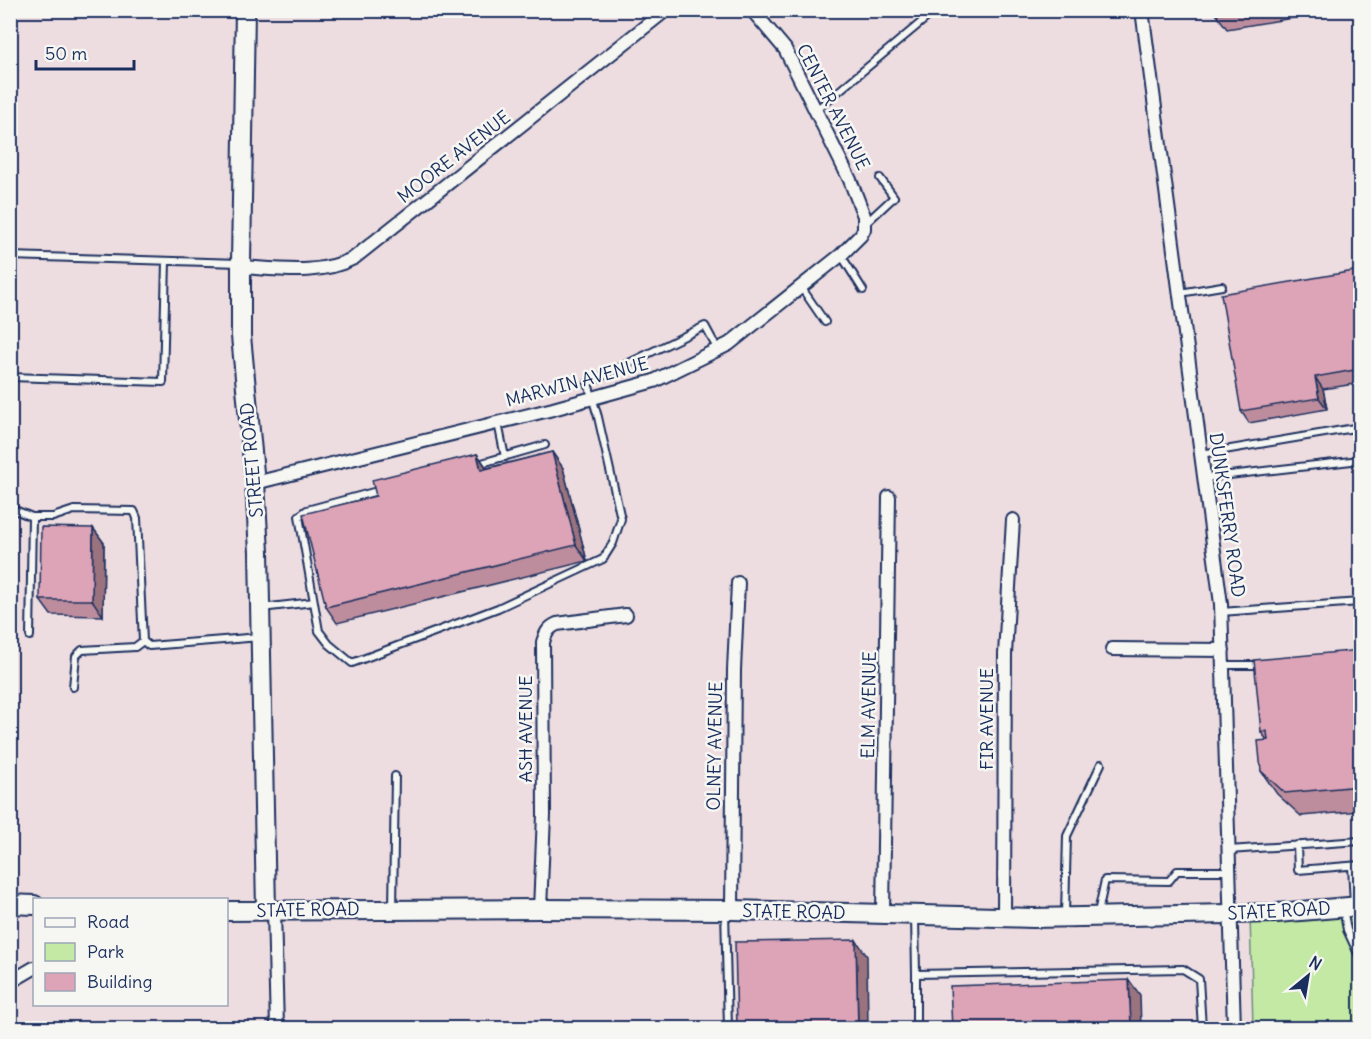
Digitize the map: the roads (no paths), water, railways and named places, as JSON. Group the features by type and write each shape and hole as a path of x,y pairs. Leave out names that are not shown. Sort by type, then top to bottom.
{"main road":[{"name":"STREET ROAD","path":"245,10 241,265 243,362 255,483 270,910"},
{"path":"10,904 33,905"},
{"name":"STATE ROAD","path":"228,911 728,910 1065,918 1231,914 1353,907"}],"street":[{"name":"MOORE AVENUE","path":"241,265 319,270 337,266 354,258 666,10"},
{"name":"CENTER AVENUE","path":"752,10 785,49 850,180 864,216 865,227"},
{"name":"DUNKSFERRY ROAD","path":"1142,10 1203,478 1220,585 1234,1029"},
{"name":"MARWIN AVENUE","path":"255,483 553,409 654,381 718,350 741,335 841,255 861,235 865,227"},
{"name":"ELM AVENUE","path":"883,914 890,497"},
{"name":"FIR AVENUE","path":"1004,918 1005,654 1013,520"},
{"name":"OLNEY AVENUE","path":"728,910 738,583"},
{"name":"ASH AVENUE","path":"540,909 544,815 543,642 546,633 557,624 626,615"},
{"path":"1112,649 1223,650"},
{"name":"STREET ROAD","path":"270,910 277,1029"},
{"path":"10,982 33,970"}],"lane":[{"path":"816,110 936,10"},
{"path":"865,227 894,197 880,178"},
{"path":"841,255 863,290"},
{"path":"10,256 241,265"},
{"path":"10,377 162,382 166,261"},
{"path":"1179,293 1222,286"},
{"path":"801,287 825,322"},
{"path":"384,489 307,510 299,516 319,631 329,645 352,663 498,608 603,559 613,543 621,519 588,383 705,326 718,350"},
{"path":"498,422 505,457"},
{"path":"1200,454 1360,427"},
{"path":"472,466 545,445"},
{"path":"1203,478 1360,460"},
{"path":"10,508 32,517 53,517 74,510 134,511 137,518 143,641 149,646 260,637"},
{"path":"30,636 32,517"},
{"path":"260,608 314,602"},
{"path":"1221,612 1360,602"},
{"path":"73,687 76,656 82,650 135,647 143,641"},
{"path":"1223,665 1274,665"},
{"path":"1065,918 1068,836 1101,764"},
{"path":"393,909 395,776"},
{"path":"1229,849 1360,841"},
{"path":"1297,845 1298,870 1360,865"},
{"path":"1352,866 1353,907 1347,930 1360,958"},
{"path":"1098,917 1105,880 1169,881 1177,871 1230,870"},
{"path":"728,910 728,1029"},
{"path":"915,915 916,1029"},
{"path":"916,974 1183,969 1199,979 1202,1029"}]}
